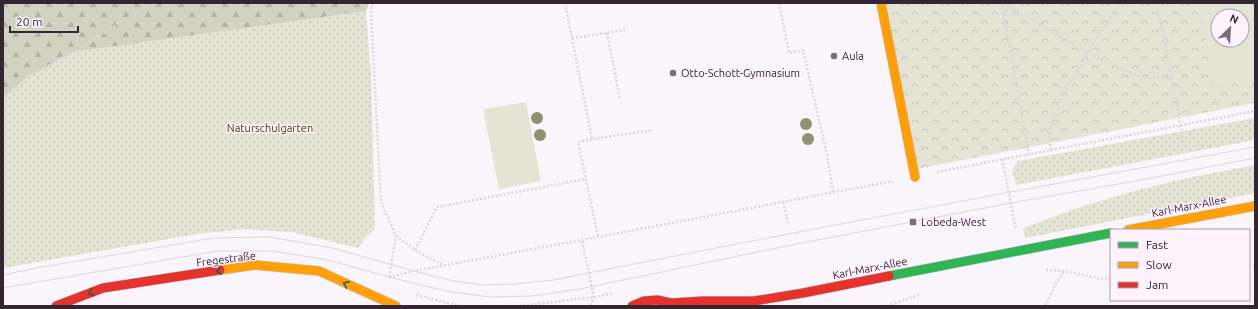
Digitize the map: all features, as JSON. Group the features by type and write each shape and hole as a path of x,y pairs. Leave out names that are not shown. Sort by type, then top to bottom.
{"street":[{"path":"881,3 915,177"},
{"name":"Karl-Marx-Allee","path":"1133,229 1255,206"},
{"name":"Karl-Marx-Allee","path":"632,306 644,301 657,300 671,303 754,301 1110,233"},
{"name":"Fregestraße","path":"56,306 103,288 255,266 318,271 396,306"}],"path":[{"path":"3,98 25,79 73,52 152,3"},
{"path":"372,3 371,12 381,202 396,236 415,250 443,266"},
{"path":"565,3 592,139"},
{"path":"779,3 789,53 804,50 827,155 833,192"},
{"path":"1029,154 1003,3 1088,54 1143,78 1172,78"},
{"path":"1004,15 1012,3"},
{"path":"1051,150 1049,131 1062,97 1120,3"},
{"path":"1157,3 1186,148"},
{"path":"572,38 625,30"},
{"path":"607,33 620,99"},
{"path":"396,236 389,277 1255,111"},
{"path":"598,238 578,142 653,130"},
{"path":"1002,159 1017,234"},
{"path":"415,250 437,206 586,179"},
{"path":"784,202 788,223"},
{"path":"582,240 594,297 590,306"},
{"path":"1044,270 1064,271 1103,279 1110,278"},
{"path":"1045,306 1064,271"},
{"path":"446,302 447,306"}],"green space":[{"path":"3,3 369,3 366,11 73,52 25,79 3,98"},
{"path":"886,3 1255,3 1255,103 917,169"},
{"path":"1199,3 1255,3 1255,78 1214,86"},
{"name":"Naturschulgarten","path":"366,11 371,75 375,229 365,238 358,248 291,232 244,229 197,234 3,268 3,98 25,79 73,52"},
{"path":"526,102 541,181 499,189 483,109"},
{"path":"1255,118 1255,140 1016,185 1012,170 1018,161"},
{"path":"1255,165 1255,193 1025,238 1023,228 1086,206 1162,184"}],"tram line":[{"path":"3,275 214,238 270,237 332,248 449,280 481,285 514,284 554,280 816,229 1255,147"},
{"path":"3,288 217,251 273,251 328,260 446,291 490,297 532,296 580,289 786,246 1255,158"}],"traffic: fast":[{"path":"889,276 1110,233"}],"traffic: slow":[{"path":"881,3 915,177"},
{"path":"1133,229 1255,206"},
{"path":"220,270 255,265 319,271 396,306"}],"traffic: jam":[{"path":"56,306 103,288 220,270"},
{"path":"632,306 644,301 657,300 671,303 703,301 754,301 889,276"}],"place":[{"name":"Aula","path":"834,56"},
{"name":"Otto-Schott-Gymnasium","path":"673,73"},
{"name":"Lobeda-West","path":"913,222"}]}
